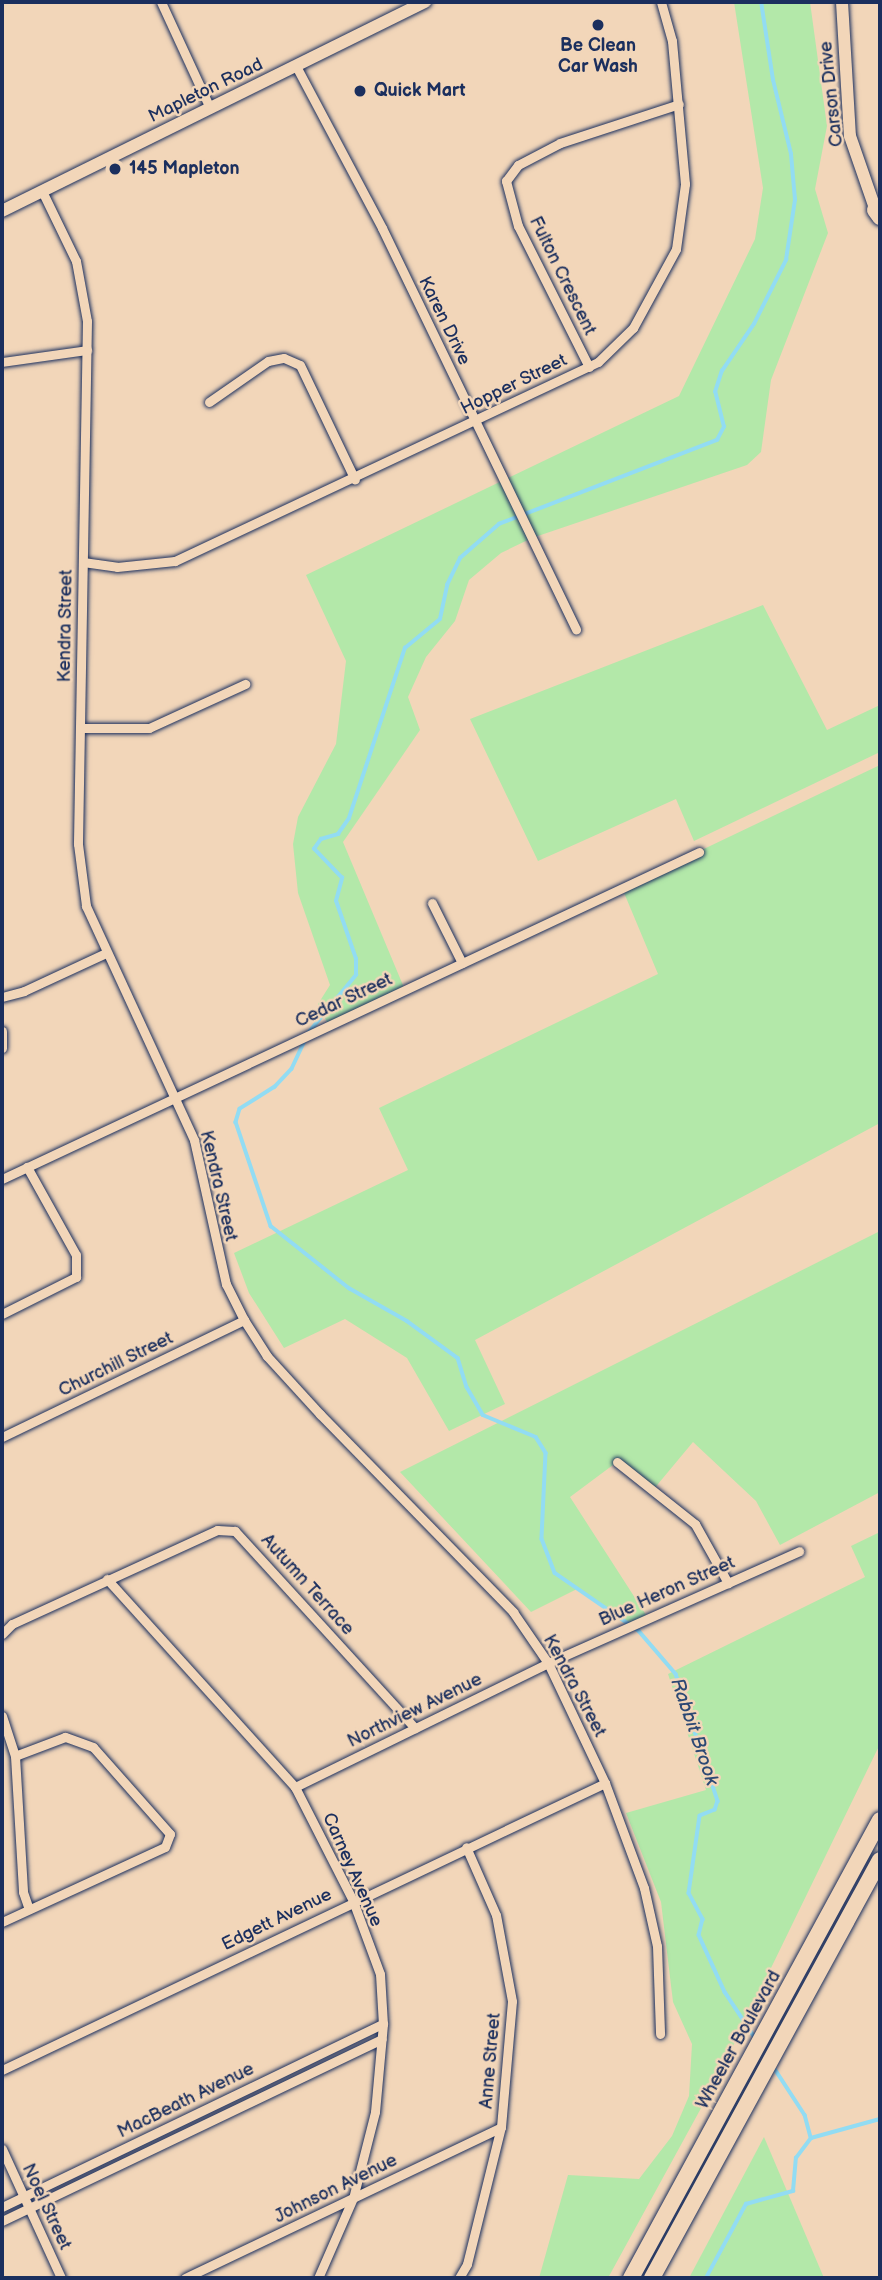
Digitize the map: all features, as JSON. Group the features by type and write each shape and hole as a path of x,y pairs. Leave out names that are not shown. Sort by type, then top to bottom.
{"highway":[{"name":"Wheeler Boulevard","path":"631,2278 880,1820"},
{"path":"652,2278 880,1860"}],"main road":[{"name":"Mapleton Road","path":"2,211 425,2"},
{"name":"Carson Drive","path":"842,2 850,136 878,216"}],"street":[{"path":"161,2 210,108"},
{"name":"Hopper Street","path":"83,562 117,567 175,561 355,480 589,367 633,328 676,250 685,184 672,41 661,2"},
{"name":"Karen Drive","path":"296,66 475,421 576,630"},
{"name":"Fulton Crescent","path":"589,367 518,226 506,181 518,165 560,143 679,103"},
{"name":"Kendra Street","path":"42,191 76,261 84,294 87,350 79,878 106,953 194,1140 226,1284 244,1320 267,1356 320,1414 513,1612 548,1662 605,1783 644,1888 657,1946 660,2034"},
{"path":"2,362 87,350"},
{"path":"209,402 268,361 284,358 300,365 355,480"},
{"path":"80,728 149,727 245,684"},
{"name":"Cedar Street","path":"2,1180 699,852"},
{"path":"432,903 462,963"},
{"path":"2,997 24,991 106,953"},
{"path":"2,1031 2,1048"},
{"path":"2,1314 76,1277 76,1255 27,1167"},
{"name":"Churchill Street","path":"2,1437 244,1320"},
{"path":"617,1462 695,1524 728,1583"},
{"name":"Autumn Terrace","path":"2,1634 12,1624 217,1530 235,1531 415,1728"},
{"name":"Blue Heron Street","path":"548,1662 799,1551"},
{"name":"Carney Avenue","path":"107,1579 295,1787 353,1901 380,1974 383,2024 375,2112 353,2198 318,2278"},
{"name":"Northview Avenue","path":"295,1787 548,1662"},
{"path":"2,1716 15,1756 23,1892 29,1909"},
{"path":"2,1922 165,1847 170,1834 93,1747 65,1737 15,1756"},
{"name":"Edgett Avenue","path":"2,2070 605,1783"},
{"name":"Anne Street","path":"459,2278 467,2264 501,2127 512,2001 496,1915 466,1847"},
{"name":"MacBeath Avenue","path":"2,2207 383,2024"},
{"name":"MacBeath Avenue","path":"2,2221 382,2039"},
{"name":"Johnson Avenue","path":"184,2278 501,2127"},
{"name":"Noel Street","path":"2,2149 61,2278"}],"green space":[{"path":"734,2 810,2 827,126 815,189 828,233 771,380 761,452 747,465 532,538 501,553 469,580 455,621 426,657 408,697 420,730 343,842 405,990 329,1026 318,1004 330,985 298,893 293,844 298,817 336,744 346,661 306,575 679,396 755,239 763,188"},
{"path":"763,605 827,730 880,705 880,752 694,841 676,799 538,861 470,719"},
{"path":"880,765 880,1123 475,1340 505,1404 449,1431 407,1358 345,1319 284,1348 249,1293 234,1253 408,1170 379,1108 658,974 622,888"},
{"path":"880,1231 880,1492 780,1545 756,1501 693,1442 653,1490 617,1462 570,1497 648,1618 631,1626 577,1589 531,1612 400,1472"},
{"path":"880,1532 880,1744 717,2079 608,2278 539,2278 568,2175 639,2179 672,2136 689,2096 692,2044 673,2002 661,1902 626,1813 706,1790 668,1674 865,1577 851,1546"},
{"path":"764,2137 824,2278 689,2278"}],"waterway":[{"path":"309,1032 356,975 356,959 336,901 342,878 314,849 321,839 338,834 349,818 405,648 440,619 447,585 460,558 499,524 717,440 724,427 715,392 722,371 754,324 786,260 795,200 791,154 773,80 761,2"},
{"path":"306,1039 292,1069 275,1087 240,1109 236,1122 271,1226 349,1288 407,1321 458,1358 467,1387 483,1415 536,1437 546,1453 542,1539 555,1573 639,1631 676,1674 718,1801 715,1810 700,1816 689,1893 703,1919 699,1935 725,1992 756,2039"},
{"name":"Rabbit Brook","path":"773,2066 805,2115 811,2138"},
{"path":"706,2278 746,2204 793,2191 796,2158 811,2138 880,2119"}],"place":[{"name":"Be Clean Car Wash","path":"598,25"},
{"name":"Quick Mart","path":"360,91"},
{"name":"145 Mapleton","path":"115,169"}]}
